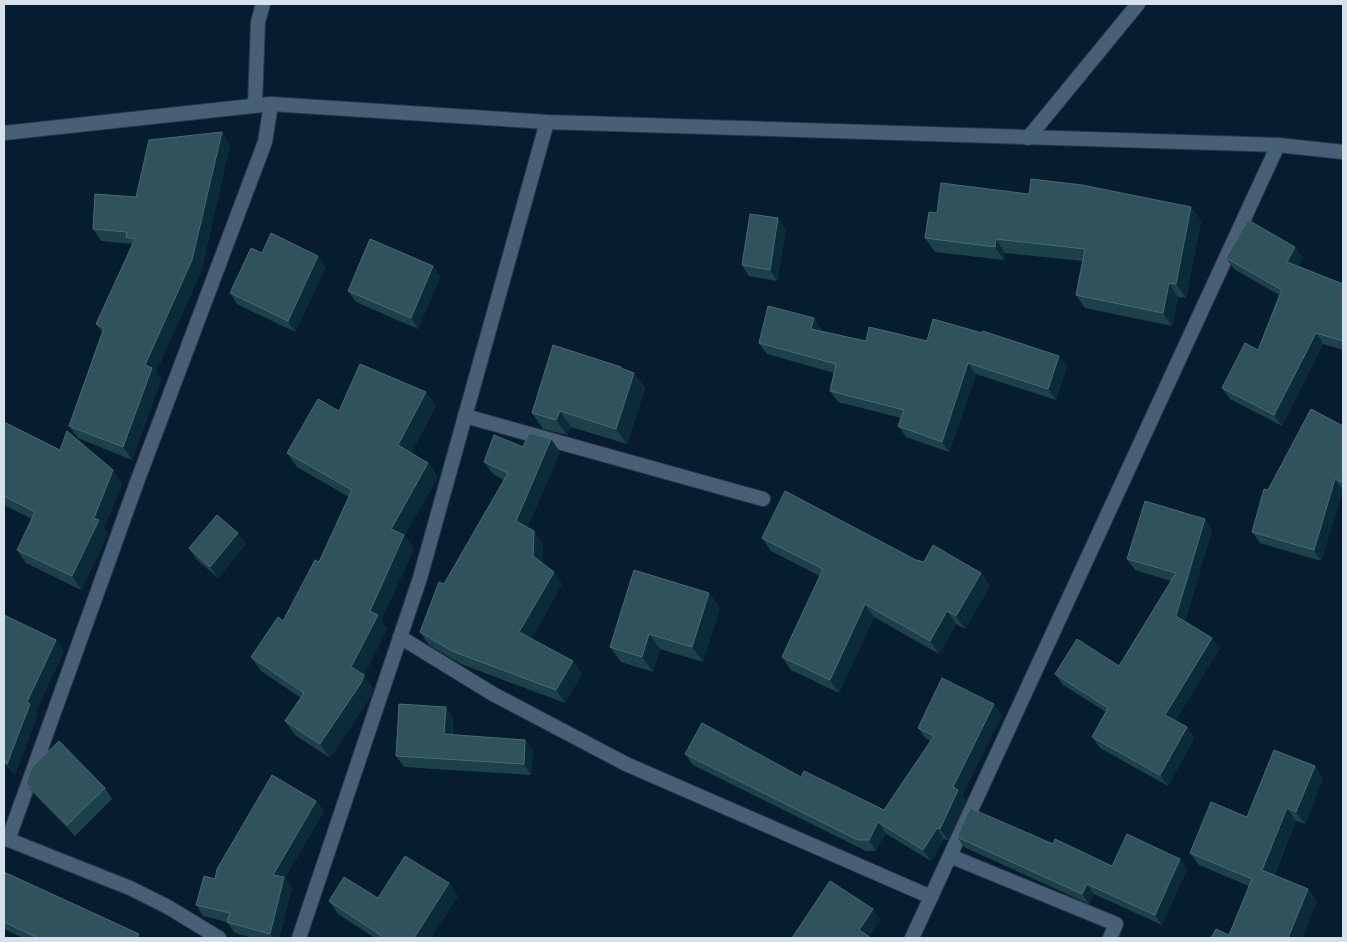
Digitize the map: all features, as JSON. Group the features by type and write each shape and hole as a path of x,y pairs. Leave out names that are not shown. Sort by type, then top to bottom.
{"street":[{"path":"255,105 258,22 263,4"},
{"path":"1028,138 1138,4"},
{"path":"219,938 168,907 130,888 6,839 133,492 265,142 271,104"},
{"path":"4,133 271,104 548,122 1278,145 1343,152"},
{"path":"299,938 420,578 548,122"},
{"path":"912,938 1278,145"},
{"path":"465,416 763,499"},
{"path":"400,637 493,694 626,764 931,896"},
{"path":"950,856 1116,924 1110,938"}],"building":[{"path":"222,132 192,260 145,365 152,368 123,447 69,426 104,328 96,324 135,239 126,237 127,232 93,229 95,194 136,197 149,140"},
{"path":"1031,179 1082,185 1191,207 1176,284 1169,283 1163,313 1076,295 1085,249 996,239 995,247 925,238 929,212 937,213 941,183 1029,194"},
{"path":"750,214 778,218 770,270 742,265"},
{"path":"1248,220 1295,247 1287,262 1343,284 1343,341 1316,333 1274,415 1222,388 1245,343 1258,350 1282,290 1226,258"},
{"path":"271,233 318,256 288,321 230,293 251,248 262,253"},
{"path":"370,239 433,266 411,318 348,291"},
{"path":"768,306 814,318 811,329 866,341 869,327 927,341 933,319 982,333 983,331 1059,356 1048,389 968,363 942,442 898,426 904,410 830,391 836,364 759,343"},
{"path":"553,345 634,373 616,429 560,411 556,420 532,413"},
{"path":"360,364 426,392 398,445 428,463 391,529 404,535 370,611 378,615 351,667 364,675 361,683 320,744 285,721 304,693 251,657 278,617 283,621 315,560 319,562 352,490 287,453 318,399 339,411"},
{"path":"1311,409 1343,426 1343,478 1341,482 1335,479 1314,550 1252,532 1264,489 1268,490"},
{"path":"4,422 60,450 67,431 113,470 94,518 99,520 72,576 17,550 35,512 4,496"},
{"path":"529,433 551,439 516,521 534,531 533,556 554,572 519,632 573,661 556,690 452,651 420,632 439,582 444,584 508,473 484,462 494,435 523,447"},
{"path":"785,491 916,560 924,562 933,545 981,573 956,616 947,611 930,641 865,604 830,680 782,657 823,569 762,538"},
{"path":"1145,501 1205,519 1176,616 1212,638 1165,715 1187,727 1160,775 1092,737 1108,708 1055,674 1077,639 1119,666 1176,573 1127,559"},
{"path":"217,515 238,533 210,567 189,548"},
{"path":"634,570 709,593 692,647 649,634 642,657 610,647"},
{"path":"4,615 56,640 27,702 30,704 7,764 4,760"},
{"path":"942,678 994,704 953,787 958,790 940,829 937,828 923,850 878,822 869,840 858,840 685,754 702,723 801,777 804,771 884,810 934,736 918,728"},
{"path":"399,704 446,707 444,734 525,740 524,764 396,756"},
{"path":"59,741 105,788 67,825 26,783 32,767"},
{"path":"1274,750 1315,766 1296,812 1287,808 1262,870 1308,889 1288,938 1211,938 1216,929 1229,935 1252,879 1190,853 1211,802 1247,817"},
{"path":"272,775 316,801 273,875 284,877 270,934 227,922 230,913 196,905 204,876 215,879 217,869"},
{"path":"970,808 1053,844 1055,839 1112,866 1127,834 1180,859 1155,915 1087,884 1082,894 957,837"},
{"path":"405,856 449,883 414,938 381,938 382,936 329,901 344,877 378,898"},
{"path":"4,872 139,934 136,938 38,938 4,922"},
{"path":"830,881 873,909 859,930 871,938 792,938"}]}
